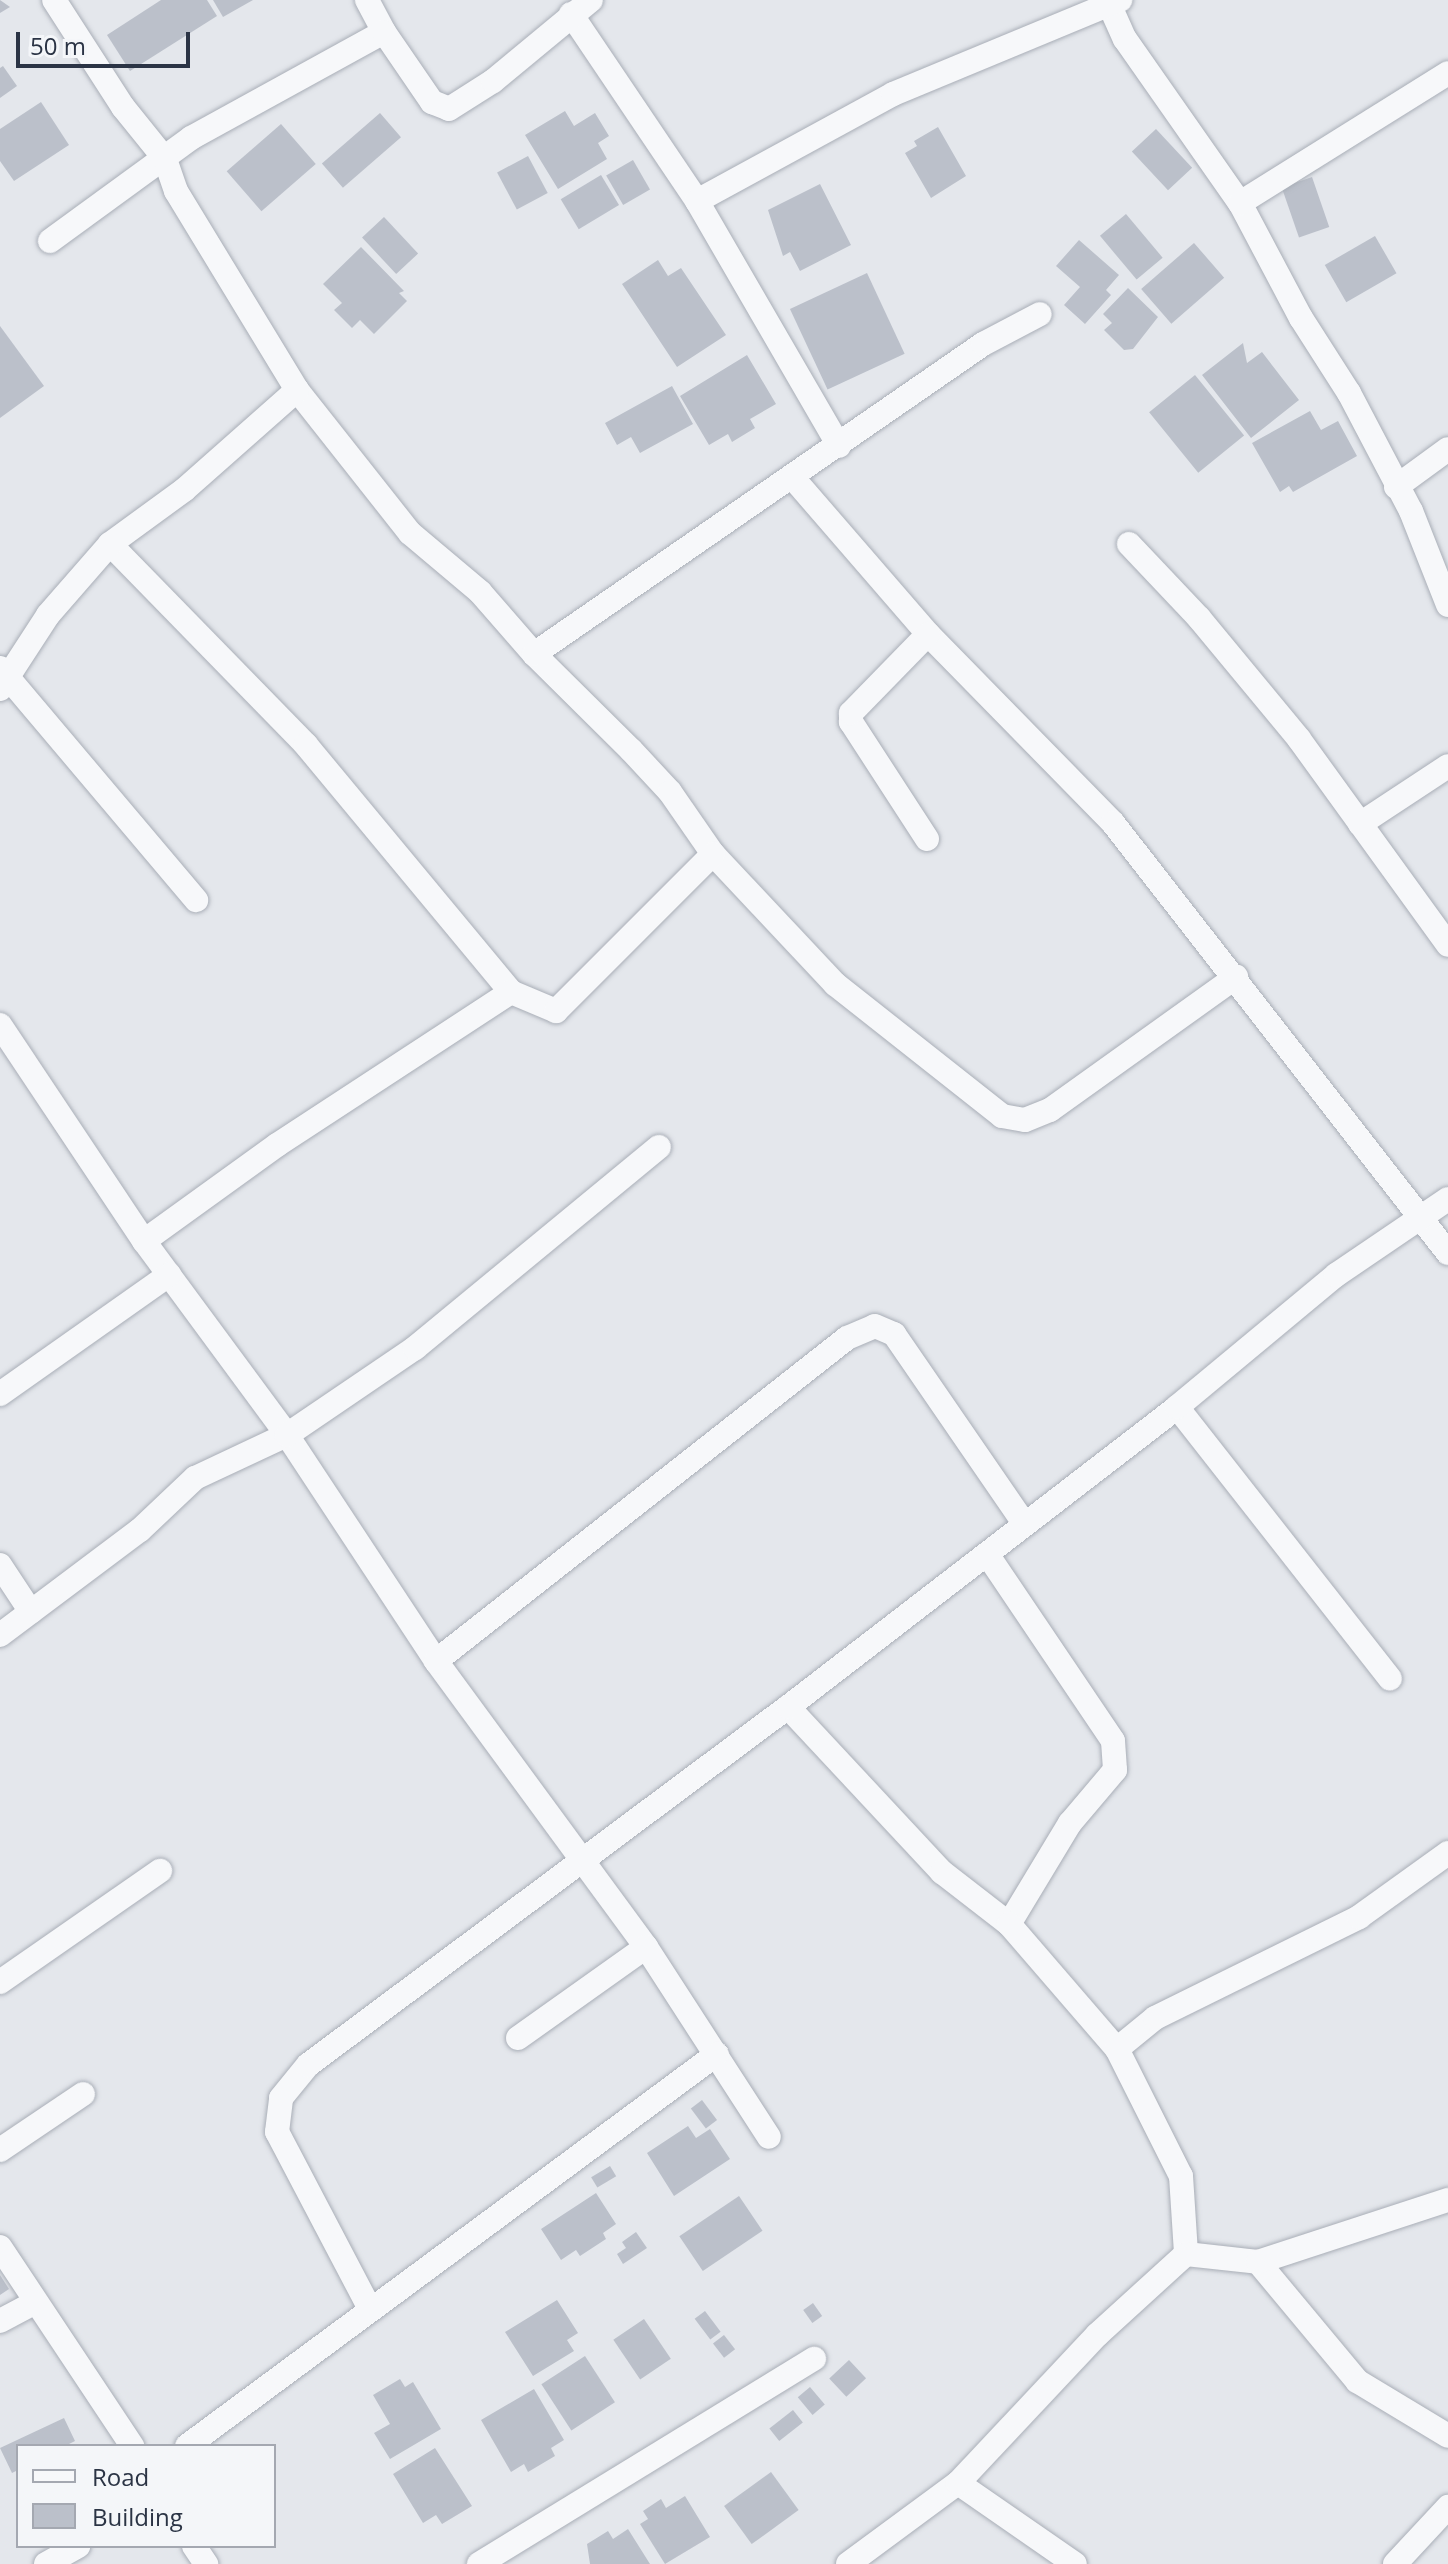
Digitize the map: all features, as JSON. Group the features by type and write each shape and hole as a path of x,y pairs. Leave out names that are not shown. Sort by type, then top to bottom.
{"street":[{"path":"54,0 123,107 165,159 176,191 297,390 410,533 480,592 534,654 670,792 713,854 835,984 1002,1116 1025,1120 1050,1110 1236,977"},
{"path":"367,0 384,32 432,102 449,109 493,81 591,0"},
{"path":"697,201 893,94 1115,3 1125,39 1240,203 1301,318 1349,393 1411,511 1445,591"},
{"path":"571,14 697,201 839,446"},
{"path":"50,241 191,138 384,32"},
{"path":"1240,203 1448,73"},
{"path":"534,654 983,344 1040,314"},
{"path":"196,900 3,679 48,615 110,544 184,490 297,390"},
{"path":"1396,487 1448,449"},
{"path":"793,478 928,634 1113,823 1421,1214 1448,1253"},
{"path":"110,544 306,745 511,992 556,1011 713,854"},
{"path":"1129,544 1249,676 1448,945"},
{"path":"927,839 857,732 851,713 928,634"},
{"path":"1360,824 1448,766"},
{"path":"144,1241 277,1145 511,992"},
{"path":"0,1025 144,1241 287,1435 436,1661 646,1947 769,2137"},
{"path":"0,1635 140,1530 195,1478 287,1435 415,1348 659,1147"},
{"path":"370,2309 277,2132 281,2098 308,2065 582,1856 788,1707 1177,1407 1336,1275 1421,1214 1448,1199"},
{"path":"0,1394 169,1275"},
{"path":"436,1661 847,1338 875,1326 894,1334 1024,1523"},
{"path":"1177,1407 1390,1679"},
{"path":"987,1554 1113,1741 1115,1770 1070,1823 1009,1924"},
{"path":"0,1565 31,1612"},
{"path":"788,1707 942,1872 1009,1924 1117,2049 1181,2176 1186,2254"},
{"path":"1117,2049 1155,2018 1359,1917 1445,1861"},
{"path":"0,1982 160,1871"},
{"path":"518,2038 646,1947"},
{"path":"190,2444 717,2054"},
{"path":"0,2150 83,2094"},
{"path":"848,2564 958,2483 1097,2335 1186,2254 1258,2262 1448,2200"},
{"path":"0,2247 131,2444"},
{"path":"1258,2262 1357,2381 1448,2436"},
{"path":"0,2321 35,2302"},
{"path":"479,2564 814,2359"},
{"path":"958,2483 1075,2564"},
{"path":"1395,2564 1448,2507"},
{"path":"46,2564 74,2548"}],"building":[{"path":"0,0 10,7 0,13"},
{"path":"161,0 207,0 217,16 130,71 107,35"},
{"path":"213,0 253,0 223,17"},
{"path":"3,66 17,86 0,98 0,68"},
{"path":"41,102 69,145 14,181 0,161 0,129"},
{"path":"565,111 574,126 595,113 609,136 598,143 607,159 558,189 525,135"},
{"path":"380,113 401,137 343,188 322,164"},
{"path":"281,124 316,164 261,211 227,171"},
{"path":"938,127 966,176 931,198 905,153 917,146 914,141"},
{"path":"1156,129 1192,168 1168,190 1132,152"},
{"path":"528,156 548,193 517,210 497,172"},
{"path":"633,160 650,189 623,205 606,176"},
{"path":"601,175 619,205 579,229 561,199"},
{"path":"1312,177 1329,227 1299,238 1282,187"},
{"path":"820,184 851,245 800,271 790,252 783,256 768,210"},
{"path":"1126,214 1163,258 1137,280 1100,236"},
{"path":"384,217 418,254 396,274 362,237"},
{"path":"1375,236 1396,273 1346,302 1325,265"},
{"path":"1079,240 1119,275 1106,290 1111,295 1085,324 1064,305 1080,287 1056,266"},
{"path":"1194,243 1224,278 1171,324 1141,289"},
{"path":"361,247 404,291 399,293 407,301 374,334 360,320 352,328 334,310 342,303 323,284"},
{"path":"658,260 668,276 681,268 726,335 677,367 622,284"},
{"path":"867,273 905,354 828,390 790,309"},
{"path":"1128,288 1158,317 1133,349 1124,350 1104,330 1112,323 1103,314"},
{"path":"0,326 44,386 0,418"},
{"path":"1243,343 1247,363 1262,352 1299,400 1251,438 1202,375"},
{"path":"747,355 776,404 750,419 755,428 732,442 728,434 709,445 680,396"},
{"path":"1195,375 1244,436 1198,473 1149,412"},
{"path":"672,386 693,424 640,453 631,437 617,445 605,423"},
{"path":"1310,411 1321,430 1338,421 1357,456 1293,492 1289,486 1280,492 1252,443"},
{"path":"702,2100 717,2120 706,2128 691,2108"},
{"path":"688,2126 696,2138 710,2129 730,2159 674,2196 647,2153"},
{"path":"610,2166 616,2176 597,2188 591,2177"},
{"path":"596,2193 616,2224 603,2233 606,2239 580,2256 576,2250 561,2260 541,2229"},
{"path":"739,2196 762,2231 703,2271 679,2236"},
{"path":"636,2232 647,2248 623,2264 617,2254 626,2248 622,2242"},
{"path":"0,2275 9,2289 0,2295"},
{"path":"557,2300 578,2333 567,2340 574,2351 533,2376 505,2332"},
{"path":"813,2303 822,2316 812,2323 803,2310"},
{"path":"705,2311 721,2332 710,2340 695,2319"},
{"path":"644,2319 671,2359 640,2379 613,2340"},
{"path":"724,2335 735,2349 724,2358 713,2344"},
{"path":"585,2356 615,2402 571,2430 541,2384"},
{"path":"849,2360 866,2378 846,2397 829,2378"},
{"path":"400,2379 405,2387 413,2382 441,2429 390,2459 374,2433 390,2424 373,2395"},
{"path":"810,2387 825,2405 813,2415 798,2397"},
{"path":"534,2389 564,2440 551,2448 555,2456 528,2472 524,2464 511,2472 481,2420"},
{"path":"793,2410 803,2423 779,2441 769,2428"},
{"path":"64,2418 75,2441 69,2444 16,2444 16,2471 12,2473 0,2448"},
{"path":"435,2448 472,2506 442,2524 436,2515 423,2523 393,2474"},
{"path":"771,2472 799,2510 752,2544 724,2506"},
{"path":"685,2496 710,2537 665,2564 640,2524 648,2519 643,2511 661,2499 666,2508"},
{"path":"628,2529 650,2564 590,2564 587,2544 608,2531 613,2539"}]}
